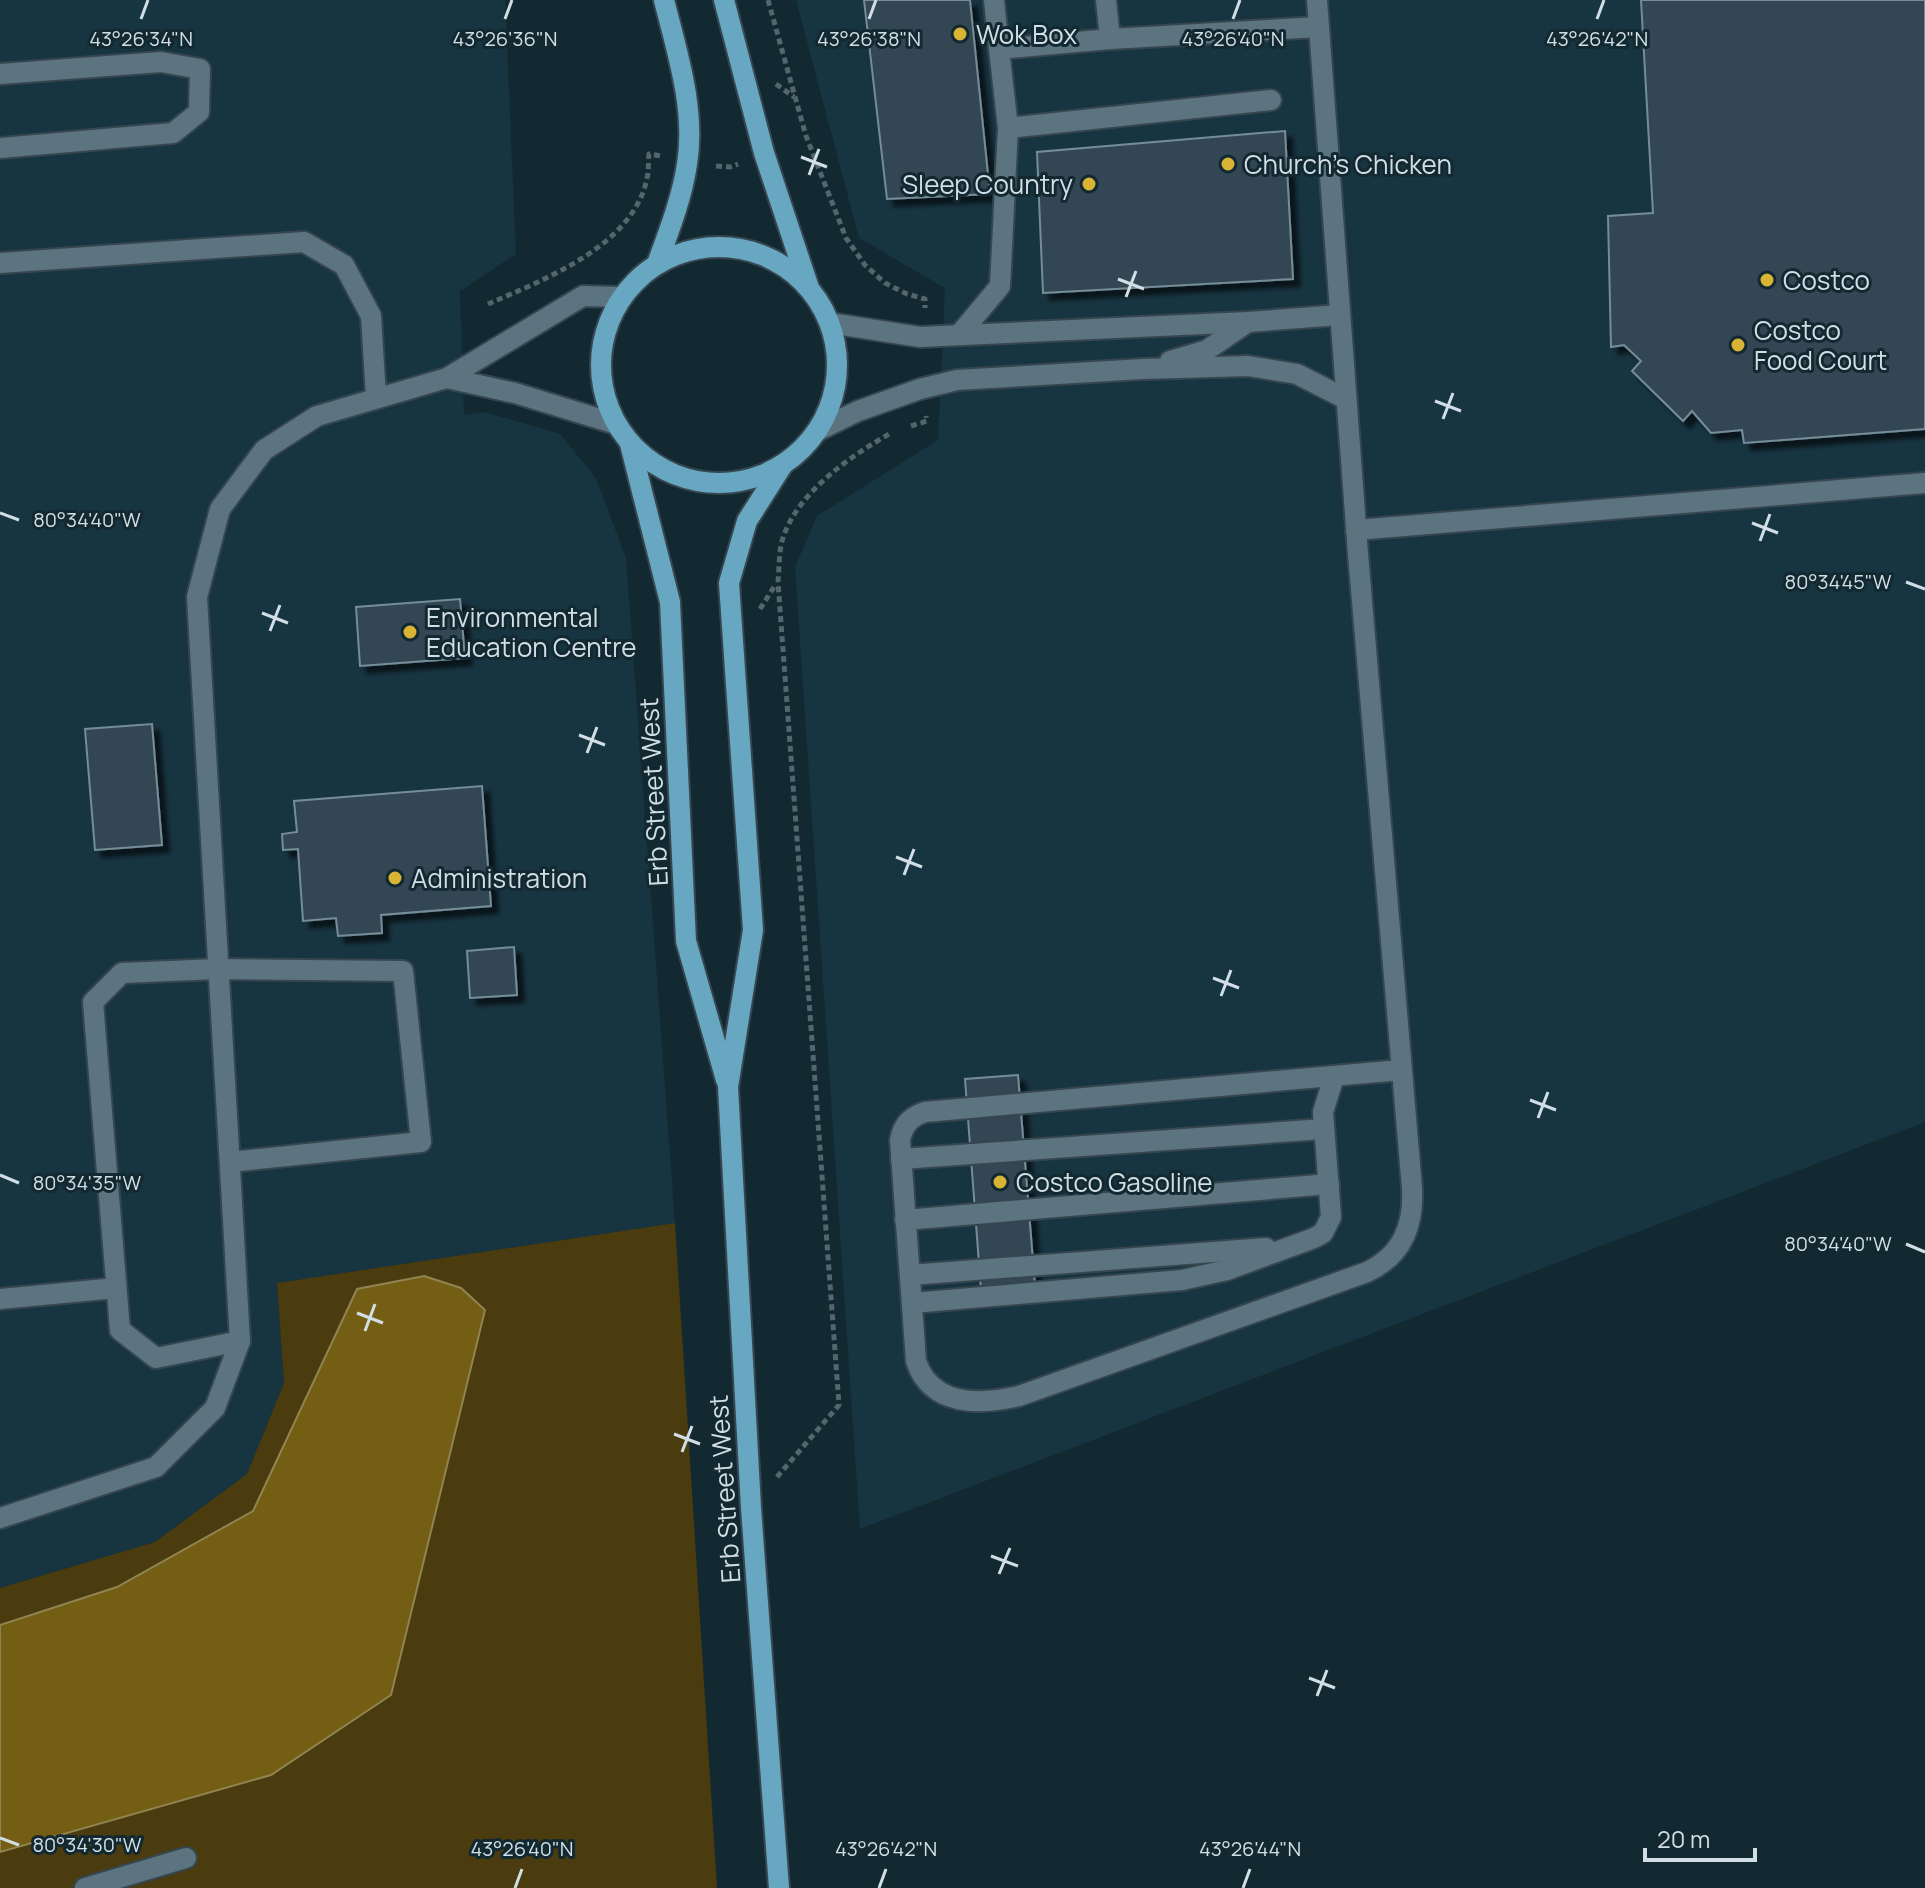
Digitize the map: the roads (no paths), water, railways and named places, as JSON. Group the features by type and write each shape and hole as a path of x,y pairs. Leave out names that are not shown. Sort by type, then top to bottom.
{"main road":[{"path":"657,264 684,181 689,141 685,97 664,0"},
{"path":"724,0 764,153 808,285"},
{"path":"736,247 776,260 808,285 830,323 838,359 834,396 819,430 803,450 782,466 752,480 719,484 686,480 656,466 630,444 616,424 603,393 601,360 607,327 621,297 638,279 657,264 695,248 736,247"},
{"name":"Erb Street West","path":"630,444 670,602 686,941 728,1087"},
{"name":"Erb Street West","path":"779,1888 751,1508 728,1087 753,930 729,583 747,521 782,466"}],"lane":[{"path":"960,334 1000,286 1008,128 994,0"},
{"path":"1106,0 1110,39"},
{"path":"1317,0 1356,530 1412,1188 1409,1226 1397,1251 1367,1272 1019,1396 994,1401 957,1399 941,1394 928,1384 916,1361 901,1159 902,1131 907,1122 925,1112 1401,1070"},
{"path":"999,49 1319,27"},
{"path":"0,74 161,62 200,69 199,112 173,133 0,148"},
{"path":"1008,128 1271,100"},
{"path":"0,263 304,242 344,265 371,316 376,397"},
{"path":"0,1518 156,1467 215,1408 240,1341 197,597 220,509 264,450 317,416 447,378 583,296 621,297"},
{"path":"830,323 920,337 1340,315"},
{"path":"1143,369 1207,350 1248,322"},
{"path":"819,430 858,411 920,389 957,380 1143,369 1248,366 1297,374 1346,399"},
{"path":"447,378 515,393 616,424"},
{"path":"1356,530 1925,483"},
{"path":"230,1162 421,1142 403,971 218,969 122,973 93,1002 120,1330 156,1358 240,1341"},
{"path":"912,1303 1182,1280 1216,1273 1323,1233 1331,1208 1323,1112 1334,1077"},
{"path":"901,1159 1324,1129"},
{"path":"905,1220 1329,1184"},
{"path":"910,1275 1294,1246"},
{"path":"0,1299 116,1288"},
{"path":"85,1888 186,1858"}],"place":[{"name":"Wok Box","path":"960,34"},
{"name":"Church's Chicken","path":"1228,164"},
{"name":"Sleep Country","path":"1089,184"},
{"name":"Costco","path":"1767,280"},
{"name":"Costco Food Court","path":"1738,345"},
{"name":"Environmental Education Centre","path":"410,632"},
{"name":"Administration","path":"395,878"},
{"name":"Costco Gasoline","path":"1000,1182"}]}
